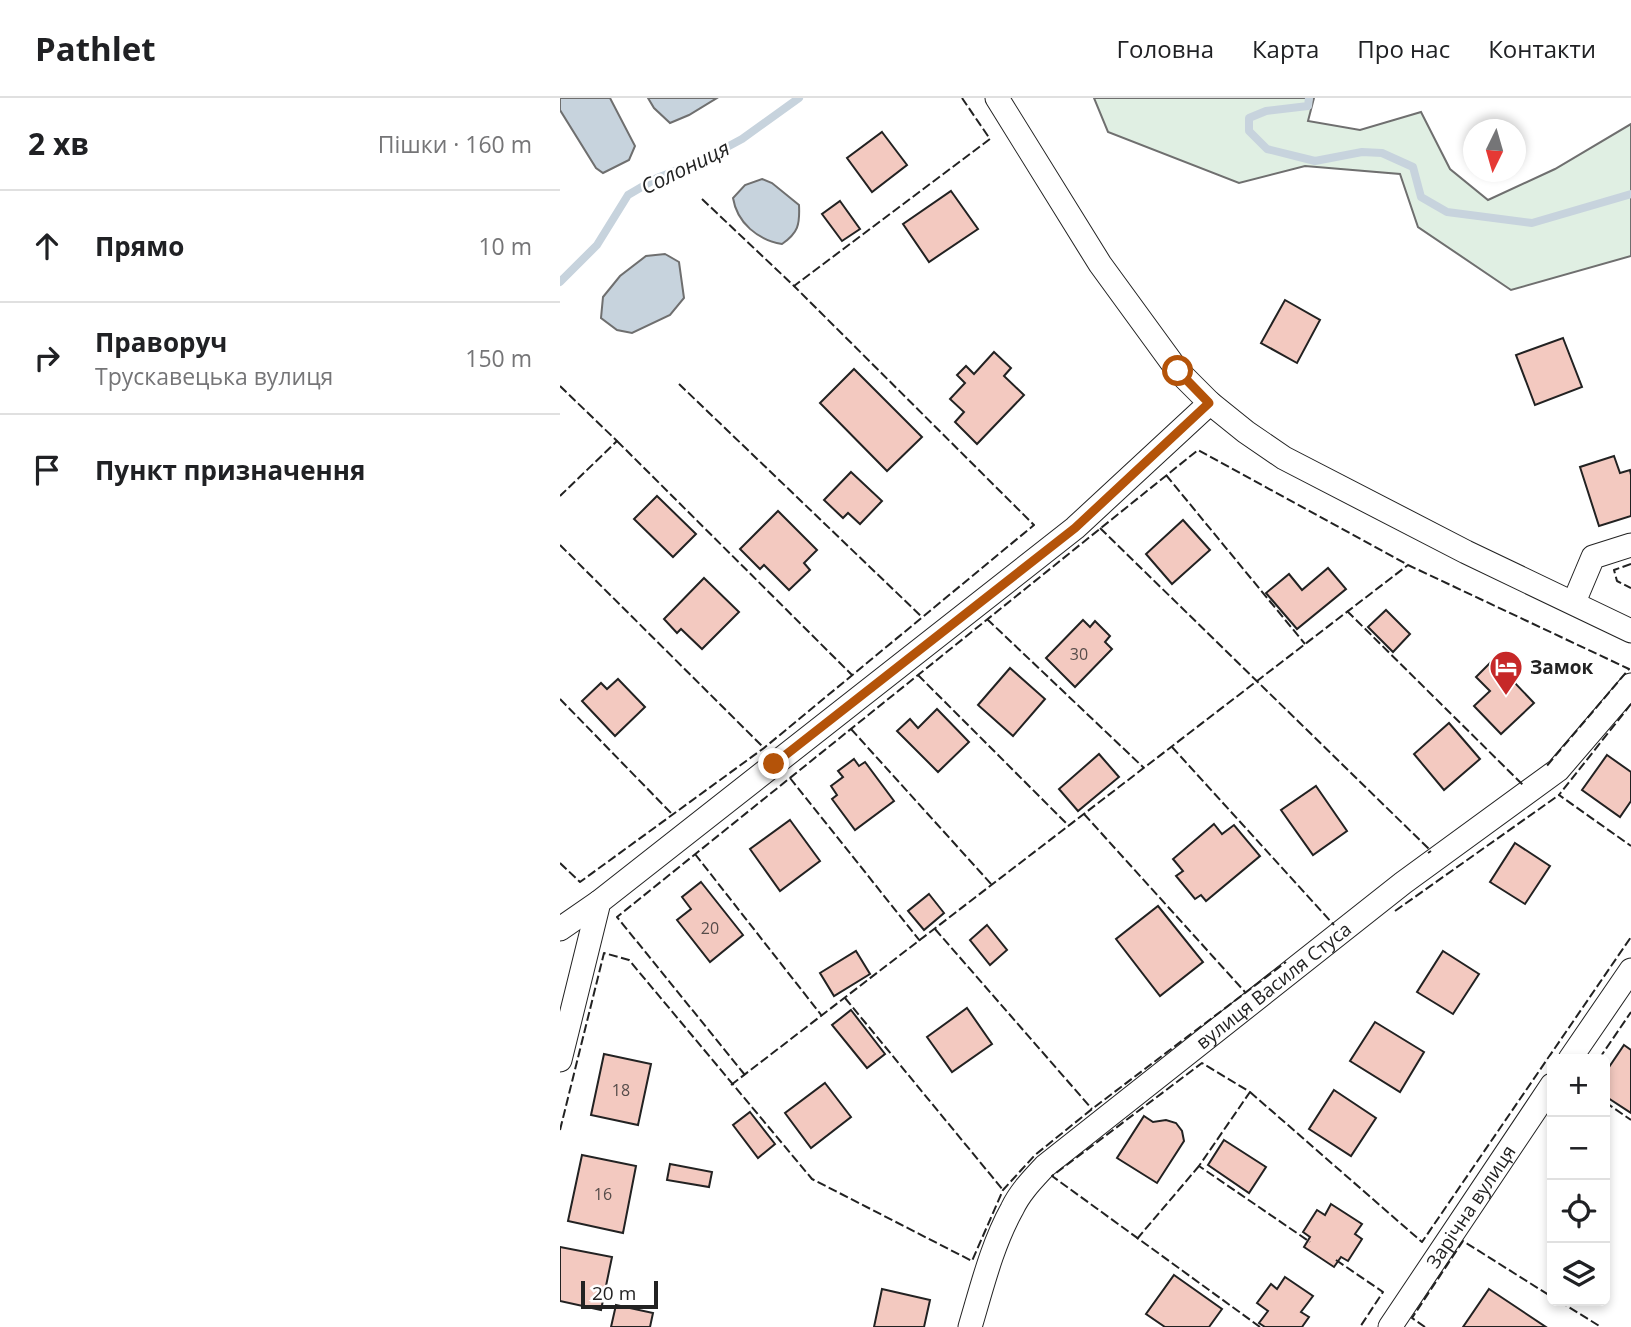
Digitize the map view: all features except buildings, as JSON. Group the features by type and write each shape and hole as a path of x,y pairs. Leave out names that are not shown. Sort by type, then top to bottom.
{"street":[{"path":"997,98 1100,264 1178,371 1209,403 1284,458 1466,552 1631,631"},
{"path":"560,929 599,902 1075,528 1209,403"},
{"path":"1574,602 1593,557 1631,545"},
{"name":"вулиця Василя Стуса","path":"970,1327 987,1270 1012,1209 1027,1185 1045,1166 1403,883 1559,770 1631,685"},
{"path":"560,1060 599,902"},
{"path":"1573,1054 1631,970"},
{"name":"Зарічна вулиця","path":"1390,1327 1547,1092"}],"green space":[{"path":"1094,98 1314,98 1308,121 1360,130 1421,112 1450,169 1488,200 1555,169 1631,124 1631,256 1511,290 1418,227 1400,174 1305,166 1239,183 1108,132"}],"shaded area":[{"path":"560,98 610,98 635,146 629,160 603,173 596,168 560,110"},
{"path":"648,98 717,98 670,123 654,108"},
{"path":"762,179 772,183 799,205 797,228 782,244 765,239 750,229 735,207 733,198 745,185"},
{"path":"665,254 679,262 684,298 670,315 632,333 617,330 601,318 603,297 620,276 646,256"}],"waterway":[{"name":"Солониця","path":"560,282 597,245 628,195 657,178 701,161 742,139 799,98"},
{"name":"Солониця","path":"1309,98 1308,106 1266,111 1249,118 1249,131 1267,149 1315,161 1362,152 1382,153 1413,167 1421,197 1447,212 1532,223 1631,194"}],"fence":[{"path":"702,199 794,286 990,139 962,98"},
{"path":"560,863 580,882 764,748 1034,525 794,286"},
{"path":"679,384 922,617"},
{"path":"560,386 617,441 560,496"},
{"path":"617,441 852,675"},
{"path":"745,1075 617,917 1198,450 1408,565 1629,669 1545,768"},
{"path":"1166,475 1305,644"},
{"path":"1100,528 1431,851 1428,853"},
{"path":"560,545 764,748"},
{"path":"1631,564 1614,570 1617,581 1631,588"},
{"path":"731,1085 1408,565"},
{"path":"1347,611 1524,786"},
{"path":"987,619 1144,768"},
{"path":"918,675 1069,826"},
{"path":"560,699 672,814"},
{"path":"1631,704 1559,795 1631,846"},
{"path":"851,729 992,885"},
{"path":"1172,747 1334,925"},
{"path":"790,778 920,941"},
{"path":"1395,911 1559,795"},
{"path":"1084,814 1245,992"},
{"path":"695,854 822,1016"},
{"path":"935,929 1092,1109"},
{"path":"1250,1092 1422,1242 1631,937"},
{"path":"560,1130 604,953 629,960 812,1179 972,1261 1003,1190 1035,1155 1286,962"},
{"path":"845,998 1003,1190"},
{"path":"1602,1054 1631,1012"},
{"path":"1260,1327 1052,1176 1202,1063 1250,1092 1199,1166 1310,1242"},
{"path":"1610,1105 1631,1120"},
{"path":"1137,1239 1199,1166"},
{"path":"1425,1327 1412,1318 1463,1241 1547,1294"},
{"path":"1336,1260 1383,1292 1360,1327"},
{"path":"1567,1306 1601,1327"}],"place":[{"name":"Замок","path":"1506,697"}],"route":[{"path":"774,764 1075,528 1209,403 1178,371"}]}
